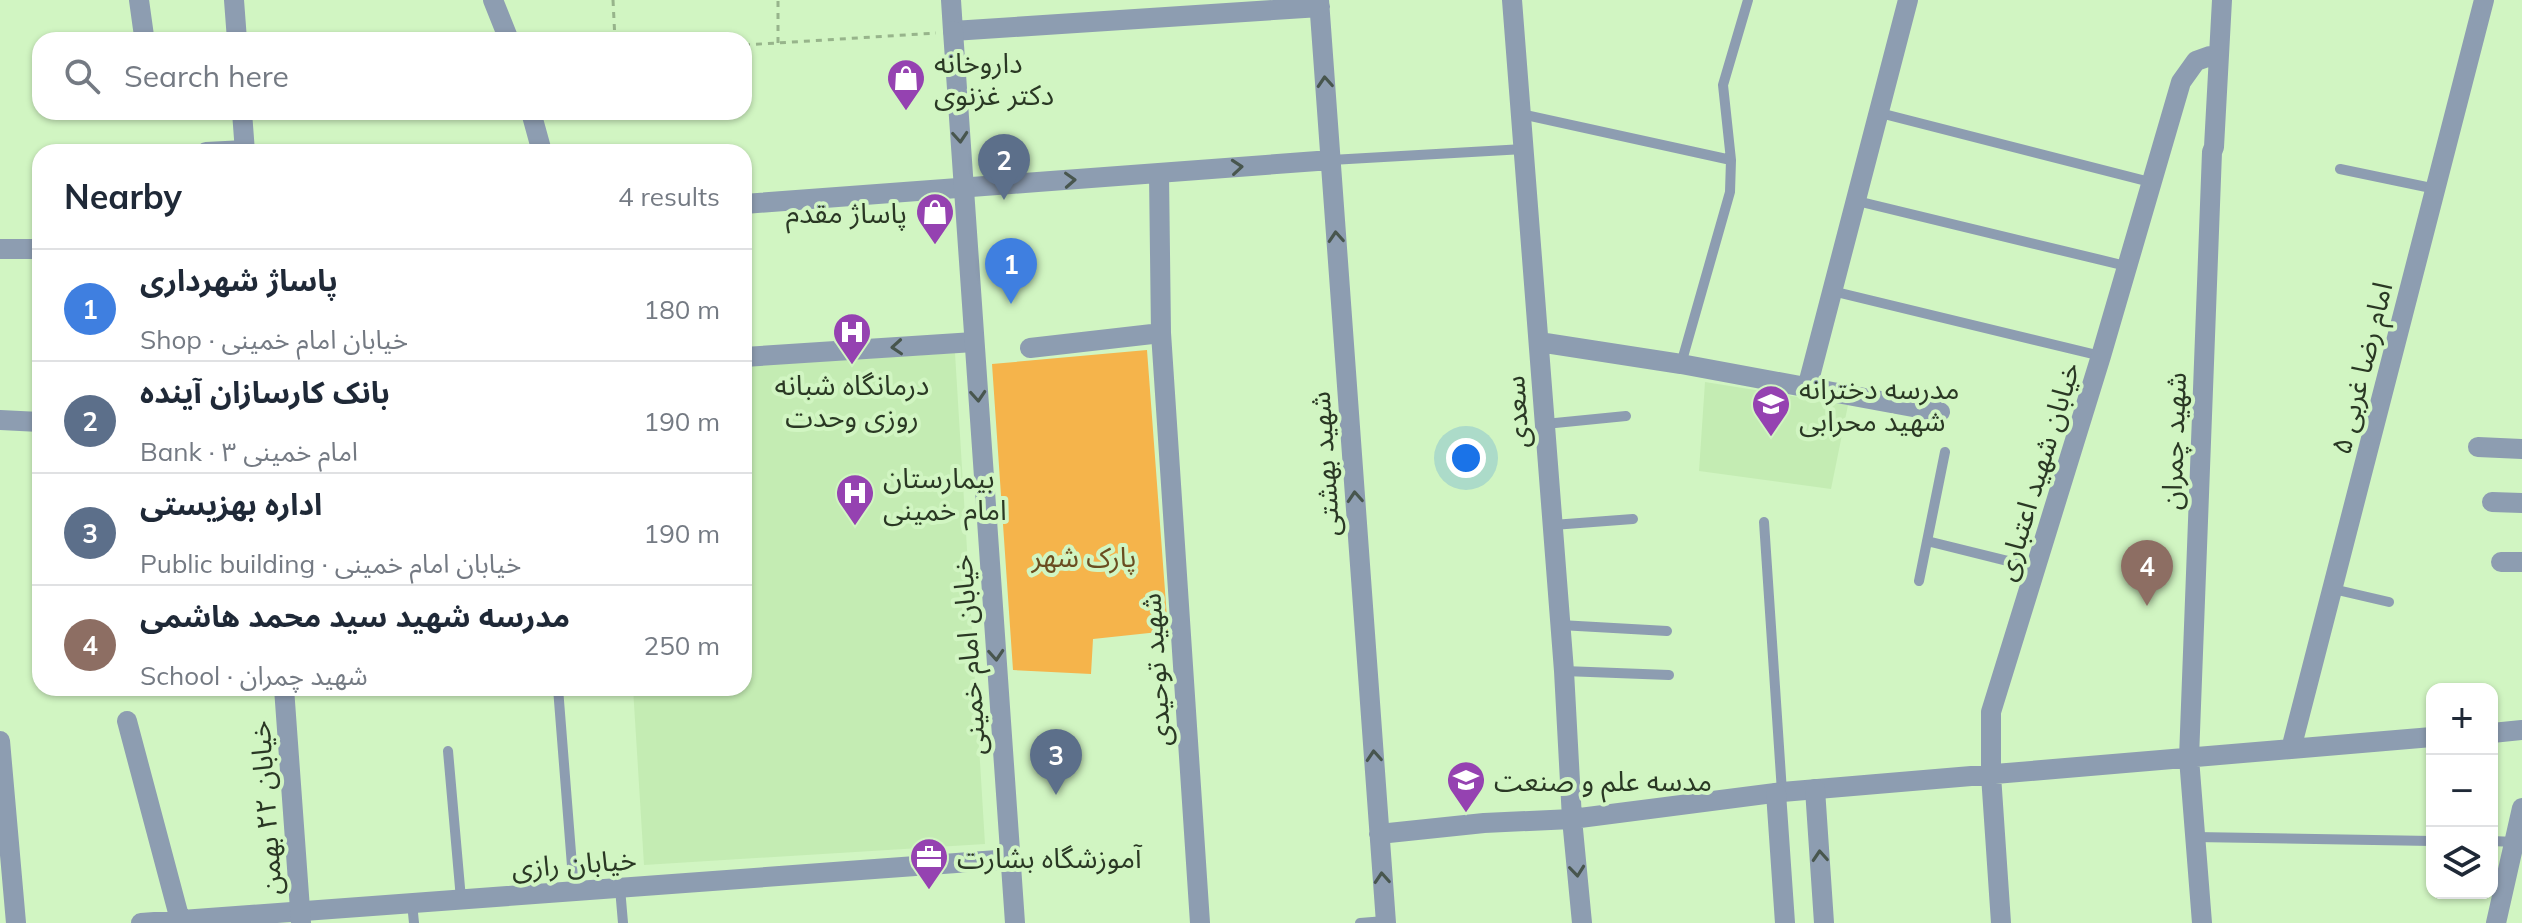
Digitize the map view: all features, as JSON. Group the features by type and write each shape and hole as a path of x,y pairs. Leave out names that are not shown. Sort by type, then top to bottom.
{"street":[{"path":"139,0 143,32"},
{"path":"234,0 236,32"},
{"path":"493,0 506,32"},
{"name":"خیابان امام خمینی","path":"951,0 1015,923"},
{"name":"سعدی","path":"1512,0 1582,923"},
{"path":"1807,388 1908,0"},
{"name":"شهید چمران","path":"2212,0 2209,146 2212,152"},
{"name":"شهید چمران","path":"2202,923 2189,758 2212,152 2222,0"},
{"name":"امام رضا غربی ۵","path":"2291,749 2484,0"},
{"path":"953,31 1320,4"},
{"name":"شهید بهشتی","path":"1320,4 1386,922"},
{"name":"خیابان شهید اعتباری","path":"2001,923 1991,775 1991,712 2101,356 2181,82 2196,61 2210,56"},
{"path":"243,120 244,144"},
{"path":"533,120 540,144"},
{"path":"752,203 1331,160"},
{"name":"شهید توحیدی","path":"1159,174 1161,333 1200,923"},
{"path":"0,249 32,249"},
{"path":"1030,348 1161,333"},
{"path":"752,356 974,342"},
{"path":"1539,342 1681,364 1940,412"},
{"path":"0,420 32,422"},
{"path":"2478,447 2522,449"},
{"path":"2492,502 2522,503"},
{"name":"خیابان ۲۲ بهمن","path":"285,696 301,917"},
{"path":"127,721 180,920"},
{"path":"2498,732 2522,730"},
{"path":"1379,834 1484,823 1572,819 1815,789 2426,738"},
{"path":"0,741 16,923"},
{"path":"1815,789 1824,923"},
{"path":"1779,793 1785,923"},
{"path":"2496,923 2513,893 2514,842 2522,808"},
{"name":"خیابان رازی","path":"142,923 413,913 461,899 1011,859"}],"lane":[{"path":"1681,364 1730,192 1731,160 1723,85 1748,0"},
{"path":"1880,113 2150,182"},
{"path":"1521,114 1731,160"},
{"path":"1331,160 1524,149"},
{"path":"2340,169 2436,189"},
{"path":"1857,201 2126,266"},
{"path":"1832,291 2101,356"},
{"path":"1545,424 1626,416"},
{"path":"1919,581 1945,452"},
{"path":"1553,525 1633,519"},
{"path":"1764,522 1779,793"},
{"path":"1927,541 2036,568"},
{"path":"2333,589 2389,602"},
{"path":"1560,625 1667,631"},
{"path":"1564,671 1669,675"},
{"path":"559,696 574,891"},
{"path":"448,751 461,899"},
{"path":"2195,837 2426,841"},
{"path":"2498,841 2514,842"},
{"path":"620,888 623,923"},
{"path":"1360,923 1386,922"}],"path":[{"path":"613,0 615,32"},
{"path":"778,0 778,43"},
{"path":"752,45 922,35"}],"shaded area":[{"name":"بیمارستان امام خمینی","path":"955,353 985,844 644,865 633,696 752,696 752,366"},
{"name":"مدرسه دخترانه شهید محرابی","path":"1705,382 1848,405 1831,489 1699,471"}],"green space":[{"name":"پارک شهر","path":"1147,350 1168,631 1093,639 1091,674 1013,670 992,364"}],"place":[{"name":"داروخانه دکتر غزنوی","path":"906,112"},
{"name":"بانک کارسازان آینده","path":"1004,200"},
{"name":"پاساژ مقدم","path":"935,246"},
{"name":"پاساژ شهرداری","path":"1011,304"},
{"name":"درمانگاه شبانه روزی وحدت","path":"852,366"},
{"name":"مدرسه دخترانه شهید محرابی","path":"1771,438"},
{"name":"بیمارستان امام خمینی","path":"855,527"},
{"name":"مدرسه شهید سید محمد هاشمی","path":"2147,606"},
{"name":"اداره بهزیستی","path":"1056,795"},
{"name":"مدسه علم و صنعت","path":"1466,814"},
{"name":"آموزشگاه بشارت","path":"929,891"}]}
